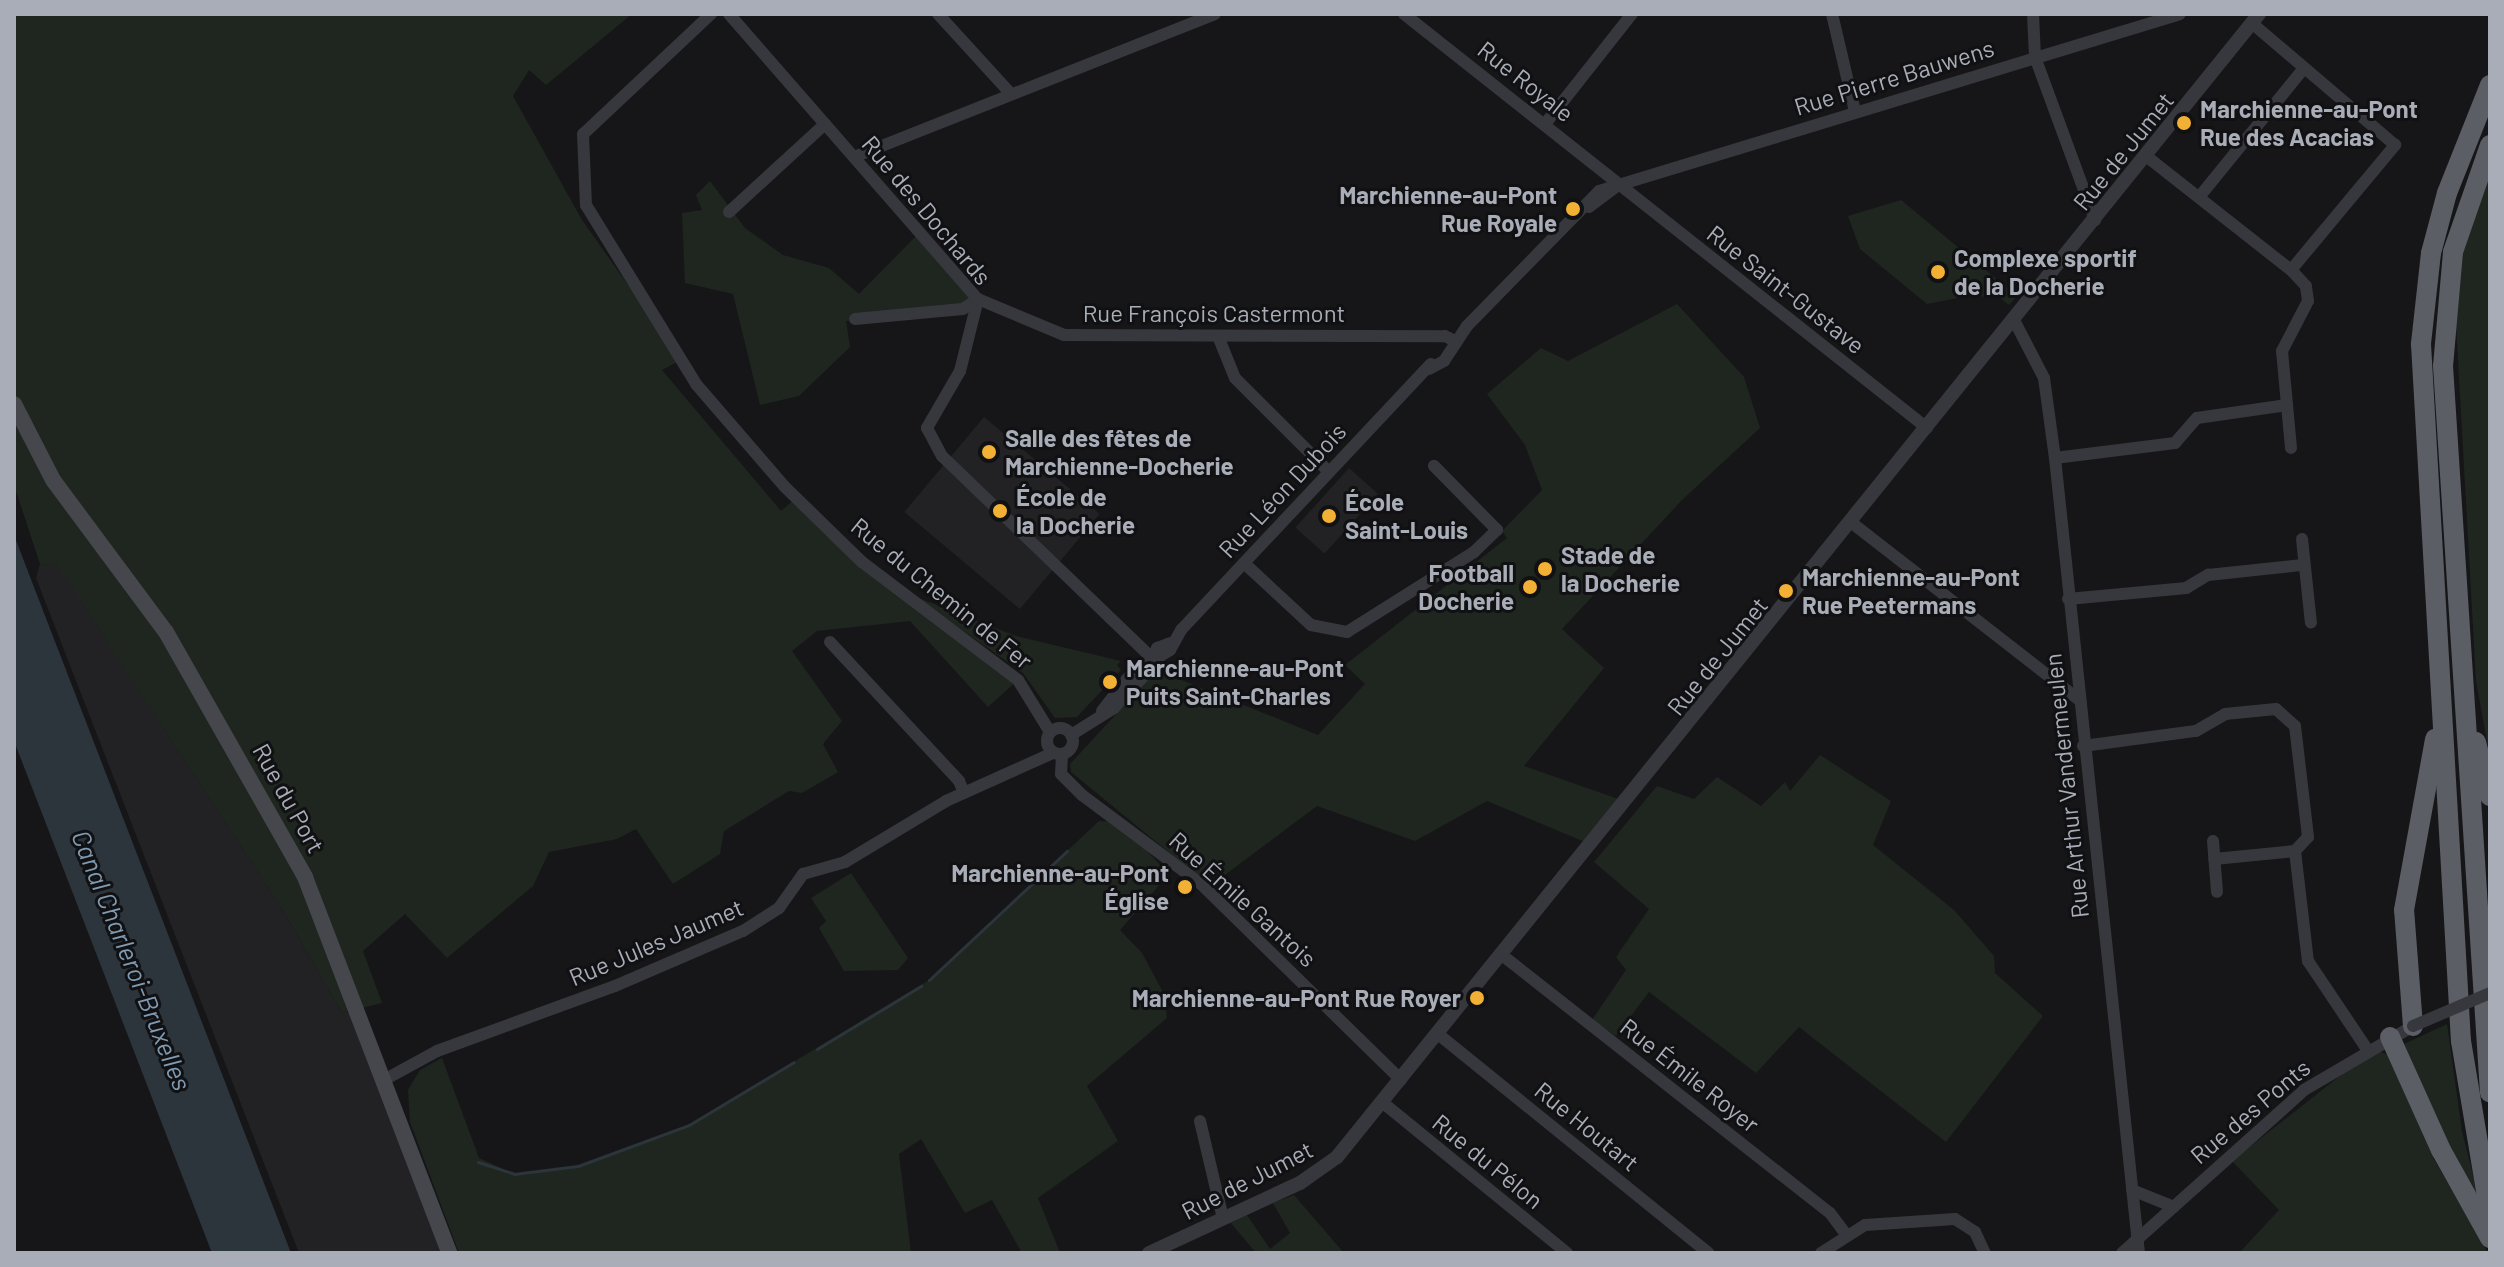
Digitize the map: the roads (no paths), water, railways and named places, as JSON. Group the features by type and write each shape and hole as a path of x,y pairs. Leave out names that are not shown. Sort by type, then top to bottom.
{"highway":[{"path":"2490,85 2447,193 2425,300 2422,406 2461,1041 2490,1215"},
{"path":"2490,145 2453,252 2444,351 2490,1092"},
{"path":"2462,674 2490,796"},
{"path":"2413,1026 2404,910 2441,700"},
{"path":"2390,1037 2441,1150 2490,1238"}],"main road":[{"name":"Rue du Port","path":"14,404 35,452 166,632 251,776 305,877 373,1047 449,1253"}],"street":[{"name":"Rue du Chemin de Fer","path":"711,14 583,134 586,205 696,384 784,486 862,562 1018,680 1050,732"},
{"name":"Rue des Dochards","path":"729,14 978,299 960,371 927,428 942,456 1154,660"},
{"path":"938,14 1011,94"},
{"path":"854,157 1215,14"},
{"name":"Rue Royale","path":"1404,14 1619,184"},
{"path":"1545,124 1632,14"},
{"path":"1832,14 1855,111"},
{"path":"2033,14 2035,57 2095,220"},
{"name":"Rue Pierre Bauwens","path":"1619,184 2180,14"},
{"path":"2256,19 2304,68 2395,145 2291,270"},
{"name":"Rue de Jumet","path":"1159,1251 1322,1169 1382,1102 2015,322 2256,19"},
{"path":"2200,196 2304,68"},
{"path":"729,212 825,124"},
{"path":"2146,156 2200,196 2291,270 2306,286 2308,301 2282,351 2291,448"},
{"name":"Rue Léon Dubois","path":"1071,735 1102,711 1114,708 1154,660 1164,657 1170,643 1329,472 1429,369 1441,365 1457,342 1589,207 1619,184"},
{"name":"Rue Saint-Gustave","path":"1619,184 1927,428"},
{"path":"855,319 963,309 978,299"},
{"name":"Rue François Castermont","path":"978,299 1064,335 1445,336 1457,342"},
{"name":"Rue Arthur Vandermeulen","path":"2015,322 2044,378 2055,458 2078,699 2139,1253"},
{"path":"1218,336 1235,378 1329,472"},
{"path":"2055,458 2175,443 2197,418 2287,405"},
{"path":"1244,563 1311,625 1347,632 1474,552 1497,530 1434,466"},
{"path":"1852,523 2078,699"},
{"path":"2302,539 2302,565 2311,623"},
{"path":"2068,599 2186,588 2208,575 2302,565"},
{"path":"830,642 959,781 964,793"},
{"path":"2083,746 2196,731 2225,714 2276,709 2295,726 2308,837 2295,851 2214,859"},
{"path":"1061,728 1071,735 1072,747 1057,754 1046,742 1050,732 1061,728"},
{"name":"Rue Jules Jaumet","path":"384,1080 437,1051 642,976 743,931 779,908 803,874 845,862 964,793 1057,754"},
{"name":"Rue Émile Gantois","path":"1057,754 1061,774 1082,795 1201,884 1401,1080"},
{"path":"2213,841 2217,892"},
{"path":"2295,851 2308,961 2367,1049"},
{"name":"Rue Émile Royer","path":"1502,955 1830,1213 1846,1234"},
{"name":"Rue des Ponts","path":"2122,1253 2304,1090 2390,1037 2490,993"},
{"name":"Rue Houtart","path":"1438,1034 1706,1252"},
{"name":"Rue du Pélon","path":"1382,1102 1567,1253"},
{"path":"1200,1121 1223,1218"},
{"path":"2132,1190 2174,1207"},
{"path":"1824,1252 1846,1234 1865,1225 1955,1219 1975,1232 1985,1253"}],"water":[{"name":"Canal Charleroi-Bruxelles","path":"14,535 291,1253 212,1253 14,741"}],"waterway":[{"path":"929,980 1067,851"},
{"path":"817,1049 921,986"},
{"path":"478,1162 514,1174 578,1166 689,1125 794,1062"}],"place":[{"name":"Marchienne-au-Pont Rue des Acacias","path":"2184,123"},
{"name":"Marchienne-au-Pont Rue Royale","path":"1573,209"},
{"name":"Complexe sportif de la Docherie","path":"1938,272"},
{"name":"Salle des fêtes de Marchienne-Docherie","path":"989,452"},
{"name":"École de la Docherie","path":"1000,511"},
{"name":"École Saint-Louis","path":"1329,516"},
{"name":"Stade de la Docherie","path":"1545,569"},
{"name":"Football Docherie","path":"1530,587"},
{"name":"Marchienne-au-Pont Rue Peetermans","path":"1786,591"},
{"name":"Marchienne-au-Pont Puits Saint-Charles","path":"1110,682"},
{"name":"Marchienne-au-Pont Église","path":"1185,887"},
{"name":"Marchienne-au-Pont Rue Royer","path":"1477,998"}]}
